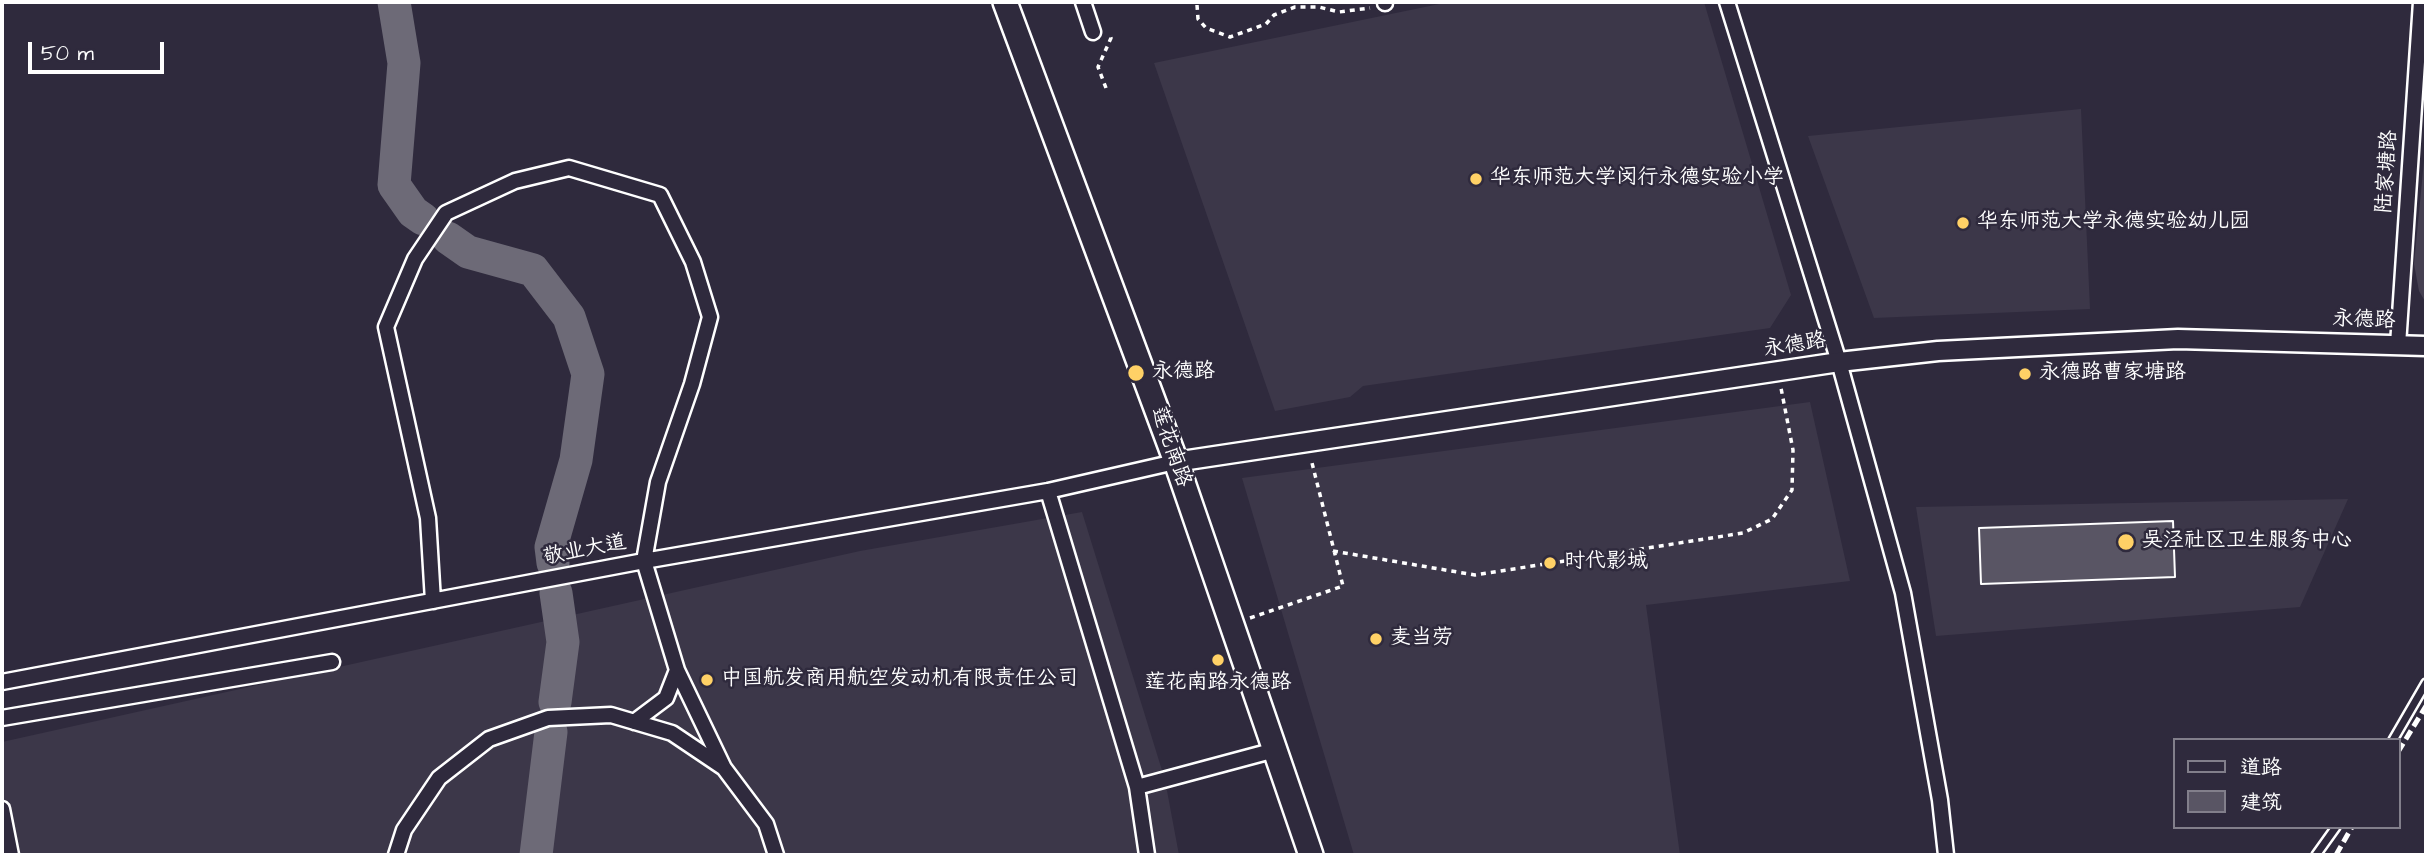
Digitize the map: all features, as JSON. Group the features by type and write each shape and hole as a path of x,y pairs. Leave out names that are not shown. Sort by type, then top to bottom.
{"main road":[{"name":"莲花南路","path":"1005,2 1175,462 1311,855"}],"street":[{"path":"1083,2 1093,33"},
{"path":"1727,2 1839,362 1903,593 1940,800 1946,855"},
{"name":"陆家塘路","path":"2398,345 2421,2"},
{"path":"433,601 428,518 386,327 415,259 446,213 515,181 569,168 660,195 693,262 710,317 692,384 658,482 643,561 677,670 724,768 766,824 776,855"},
{"name":"永德路","path":"1175,462 1839,362 1938,351 2178,339 2426,346"},
{"name":"敬业大道","path":"2,682 643,561 1048,491 1175,462"},
{"path":"1048,491 1137,788 1147,855"},
{"path":"2,718 332,662"},
{"path":"634,722 666,698 677,670"},
{"path":"397,855 404,830 439,778 489,739 548,718 611,715 672,733 724,768"},
{"path":"1137,788 1275,750"},
{"path":"2,809 11,855"}],"lane":[{"path":"2394,738 2426,683"},
{"path":"2316,855 2335,829"}],"path":[{"path":"1197,5 1198,19 1206,28 1230,37 1266,24 1273,15 1295,7 1355,12 1385,3"},
{"path":"1333,551 1475,575 1744,533 1772,519 1792,489 1793,450 1786,405 1776,372"},
{"path":"1231,624 1343,586 1307,443"}],"shaded area":[{"name":"华东师范大学闵行永德实验小学","path":"1449,2 1704,2 1791,295 1770,328 1363,386 1350,397 1275,411 1154,63"},
{"name":"华东师范大学永德实验幼儿园","path":"2081,109 2090,309 1874,318 1808,136"},
{"path":"2426,140 2426,303 2419,291 2414,264"},
{"path":"1810,402 1850,581 1646,605 1680,855 1354,855 1242,478"},
{"name":"吴泾社区卫生服务中心","path":"2348,499 2300,607 1936,636 1916,507"},
{"name":"中国航发商用航空发动机有限责任公司","path":"1082,512 1165,780 1179,855 2,855 2,742 860,551"}],"building":[{"path":"2173,521 2175,577 1981,584 1979,528"}],"waterway":[{"path":"394,2 404,63 394,185 413,212 423,219"},
{"path":"448,238 468,252 533,270 569,317 588,374 576,460 551,547 553,563"},
{"path":"555,702 563,642 556,593"},
{"path":"536,855 551,732"}],"railway":[{"path":"2400,749 2426,706"},
{"path":"2336,855 2351,829"}],"place":[{"name":"华东师范大学闵行永德实验小学","path":"1476,179"},
{"name":"华东师范大学永德实验幼儿园","path":"1963,223"},
{"name":"永德路","path":"1136,373"},
{"name":"永德路曹家塘路","path":"2025,374"},
{"name":"吴泾社区卫生服务中心","path":"2126,542"},
{"name":"时代影城","path":"1550,563"},
{"name":"麦当劳","path":"1376,639"},
{"name":"莲花南路永德路","path":"1218,660"},
{"name":"中国航发商用航空发动机有限责任公司","path":"707,680"}]}
